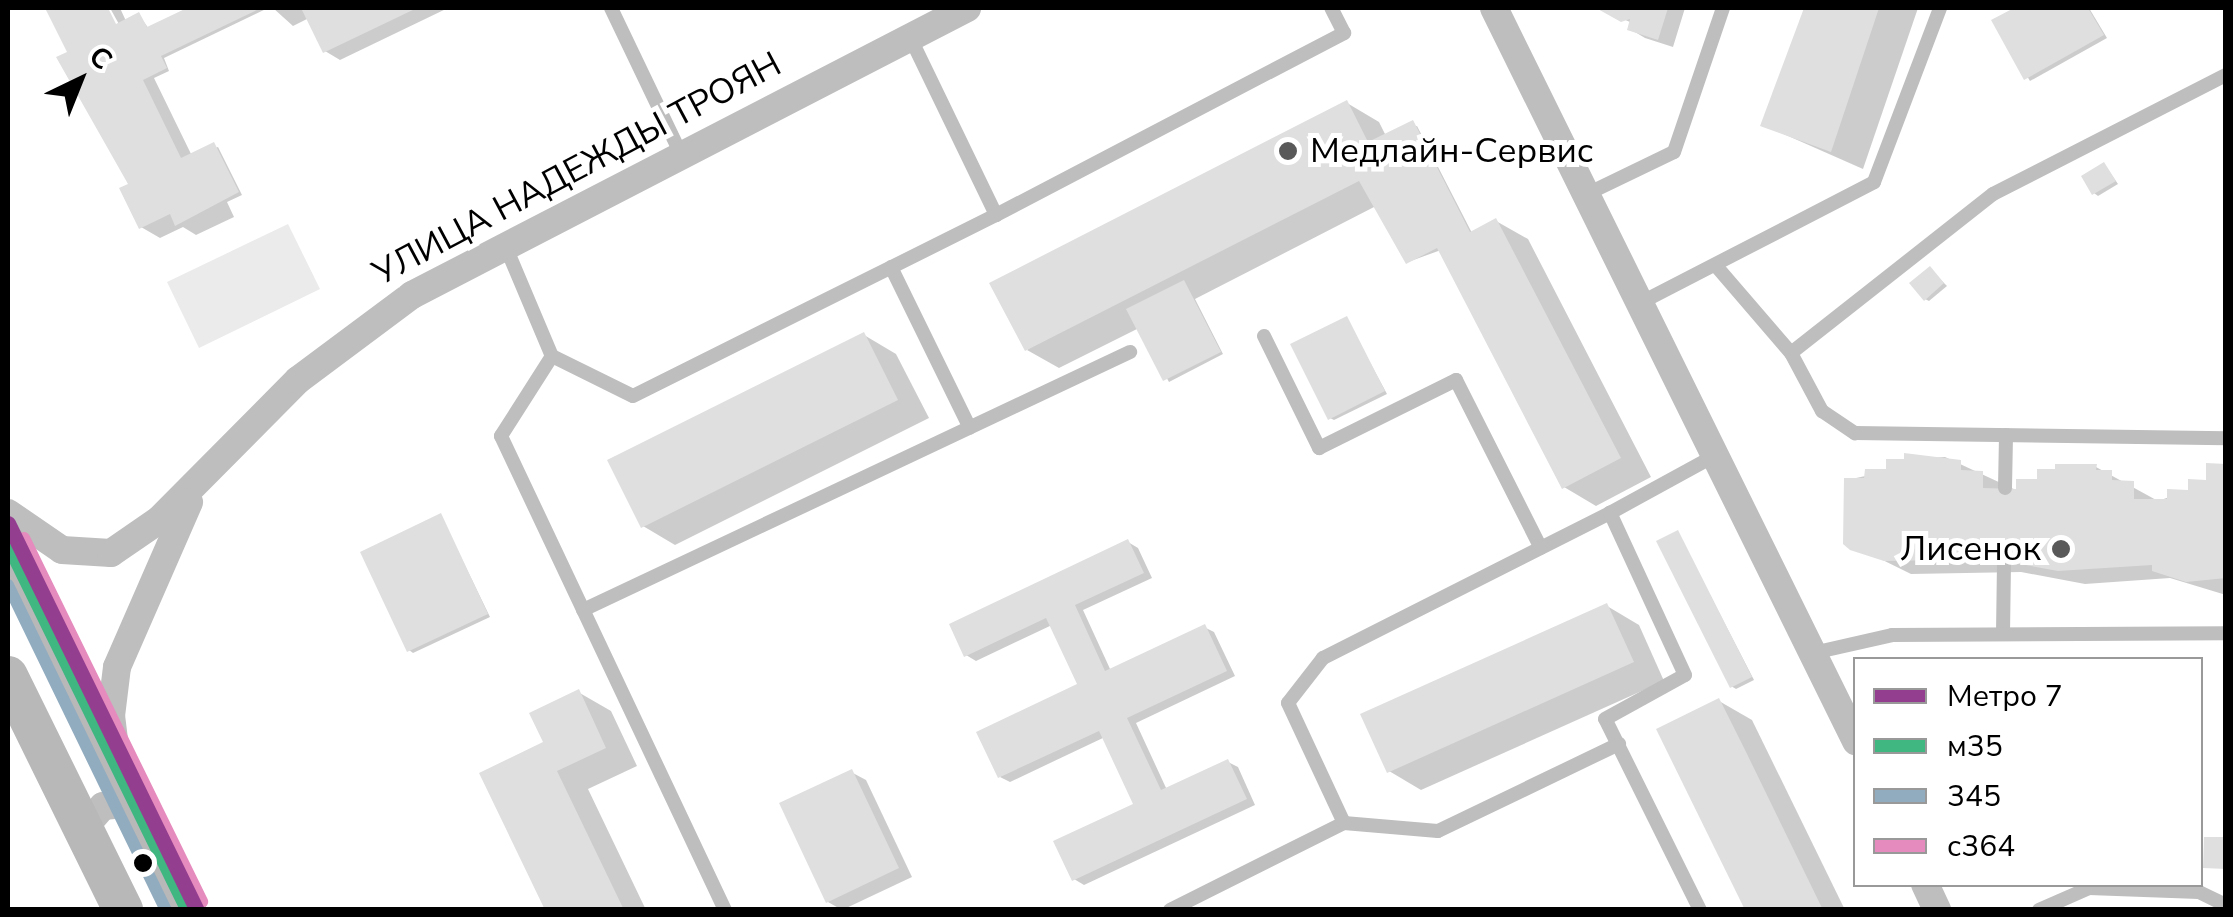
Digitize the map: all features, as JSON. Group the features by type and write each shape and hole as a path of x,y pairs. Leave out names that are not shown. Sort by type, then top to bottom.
{"main road":[{"path":"8,547 186,910"},
{"path":"8,676 123,910"}],"street":[{"name":"УЛИЦА НАДЕЖДЫ ТРОЯН","path":"8,513 62,550 111,553 206,475 298,380 360,328 505,243 967,8"},
{"path":"1494,8 1853,735"},
{"name":"УЛИЦА НАДЕЖДЫ ТРОЯН","path":"121,778 111,716 118,667 164,552 206,475"},
{"path":"8,547 8,565"},
{"path":"90,843 89,822 103,806 125,804 141,818"},
{"path":"1926,887 1937,910"}],"lane":[{"path":"612,8 682,156"},
{"path":"505,243 552,356 633,396 996,215 1344,33 1331,8"},
{"path":"1589,194 1674,152 1723,8"},
{"path":"1642,302 1717,267 1874,182 1940,8"},
{"path":"910,37 996,215"},
{"path":"1791,353 1994,194 2226,75"},
{"path":"892,267 970,428"},
{"path":"1717,267 1791,353 1822,411 1855,433 2226,438"},
{"path":"1264,336 1319,448 1456,380 1541,548"},
{"path":"583,610 1130,352"},
{"path":"552,356 501,436 725,910"},
{"path":"2005,488 2006,435"},
{"path":"1344,823 1288,703 1323,658 1610,513 1716,454"},
{"path":"1610,513 1685,675 1606,720 1700,910"},
{"path":"2003,634 2004,562"},
{"path":"1813,653 1892,634 2226,633"},
{"path":"1170,910 1344,823 1438,831 1619,744"},
{"path":"2039,910 2089,888 2198,892 2226,905"}],"shaded area":[{"path":"288,224 320,289 199,348 167,282"}],"building":[{"path":"45,8 108,8 116,24 139,12 147,27 187,8 261,8 161,56 167,68 143,80 181,158 214,142 239,192 175,226 170,214 139,229 119,188 128,184 56,57 67,52"},
{"path":"301,8 417,8 323,53"},
{"path":"1596,8 1668,8 1658,40 1627,30 1630,19 1621,22"},
{"path":"1804,8 1879,8 1831,152 1760,126"},
{"path":"2014,8 2088,8 2104,35 2024,80 1991,20"},
{"path":"1347,100 1368,142 1413,120 1470,232 1496,218 1621,458 1562,489 1437,248 1406,264 1359,181 1025,351 989,283"},
{"path":"2104,162 2116,181 2092,195 2081,176"},
{"path":"1930,266 1944,283 1924,301 1909,283"},
{"path":"1184,280 1221,352 1163,381 1126,309"},
{"path":"1347,316 1385,391 1328,420 1290,344"},
{"path":"864,332 898,400 641,528 607,460"},
{"path":"1904,453 1961,460 1961,470 1983,471 1983,488 2016,489 2016,479 2037,479 2037,469 2055,469 2055,464 2097,464 2096,470 2112,470 2112,480 2134,481 2134,499 2167,499 2167,489 2188,490 2188,479 2206,480 2206,463 2226,464 2226,578 2186,582 2152,571 2152,565 2058,571 1994,559 1884,561 1850,550 1843,544 1844,478 1864,478 1865,469 1886,469 1886,459 1904,459"},
{"path":"441,513 488,614 407,652 360,552"},
{"path":"1678,530 1752,677 1730,688 1656,541"},
{"path":"1128,539 1144,573 1075,605 1105,671 1205,624 1227,671 1127,718 1161,790 1228,759 1247,799 1072,881 1053,841 1133,804 1099,731 998,778 976,732 1077,684 1046,618 964,657 949,624"},
{"path":"1607,603 1634,662 1387,773 1360,714"},
{"path":"579,689 606,748 557,771 624,910 545,910 479,773 543,742 529,713"},
{"path":"1719,698 1823,910 1745,910 1656,729"},
{"path":"852,769 899,868 826,903 779,803"},
{"path":"2204,837 2226,837 2226,869 2203,868"}],"metro line":[{"name":"7","path":"8,523 197,910"}],"transit line":[{"name":"с364","path":"24,538 202,902"},
{"name":"м35","path":"8,546 186,910"},
{"name":"345","path":"8,585 166,910"}],"place":[{"name":"Медлайн-Сервис","path":"1288,151"},
{"name":"Лисенок","path":"2061,549"}]}
